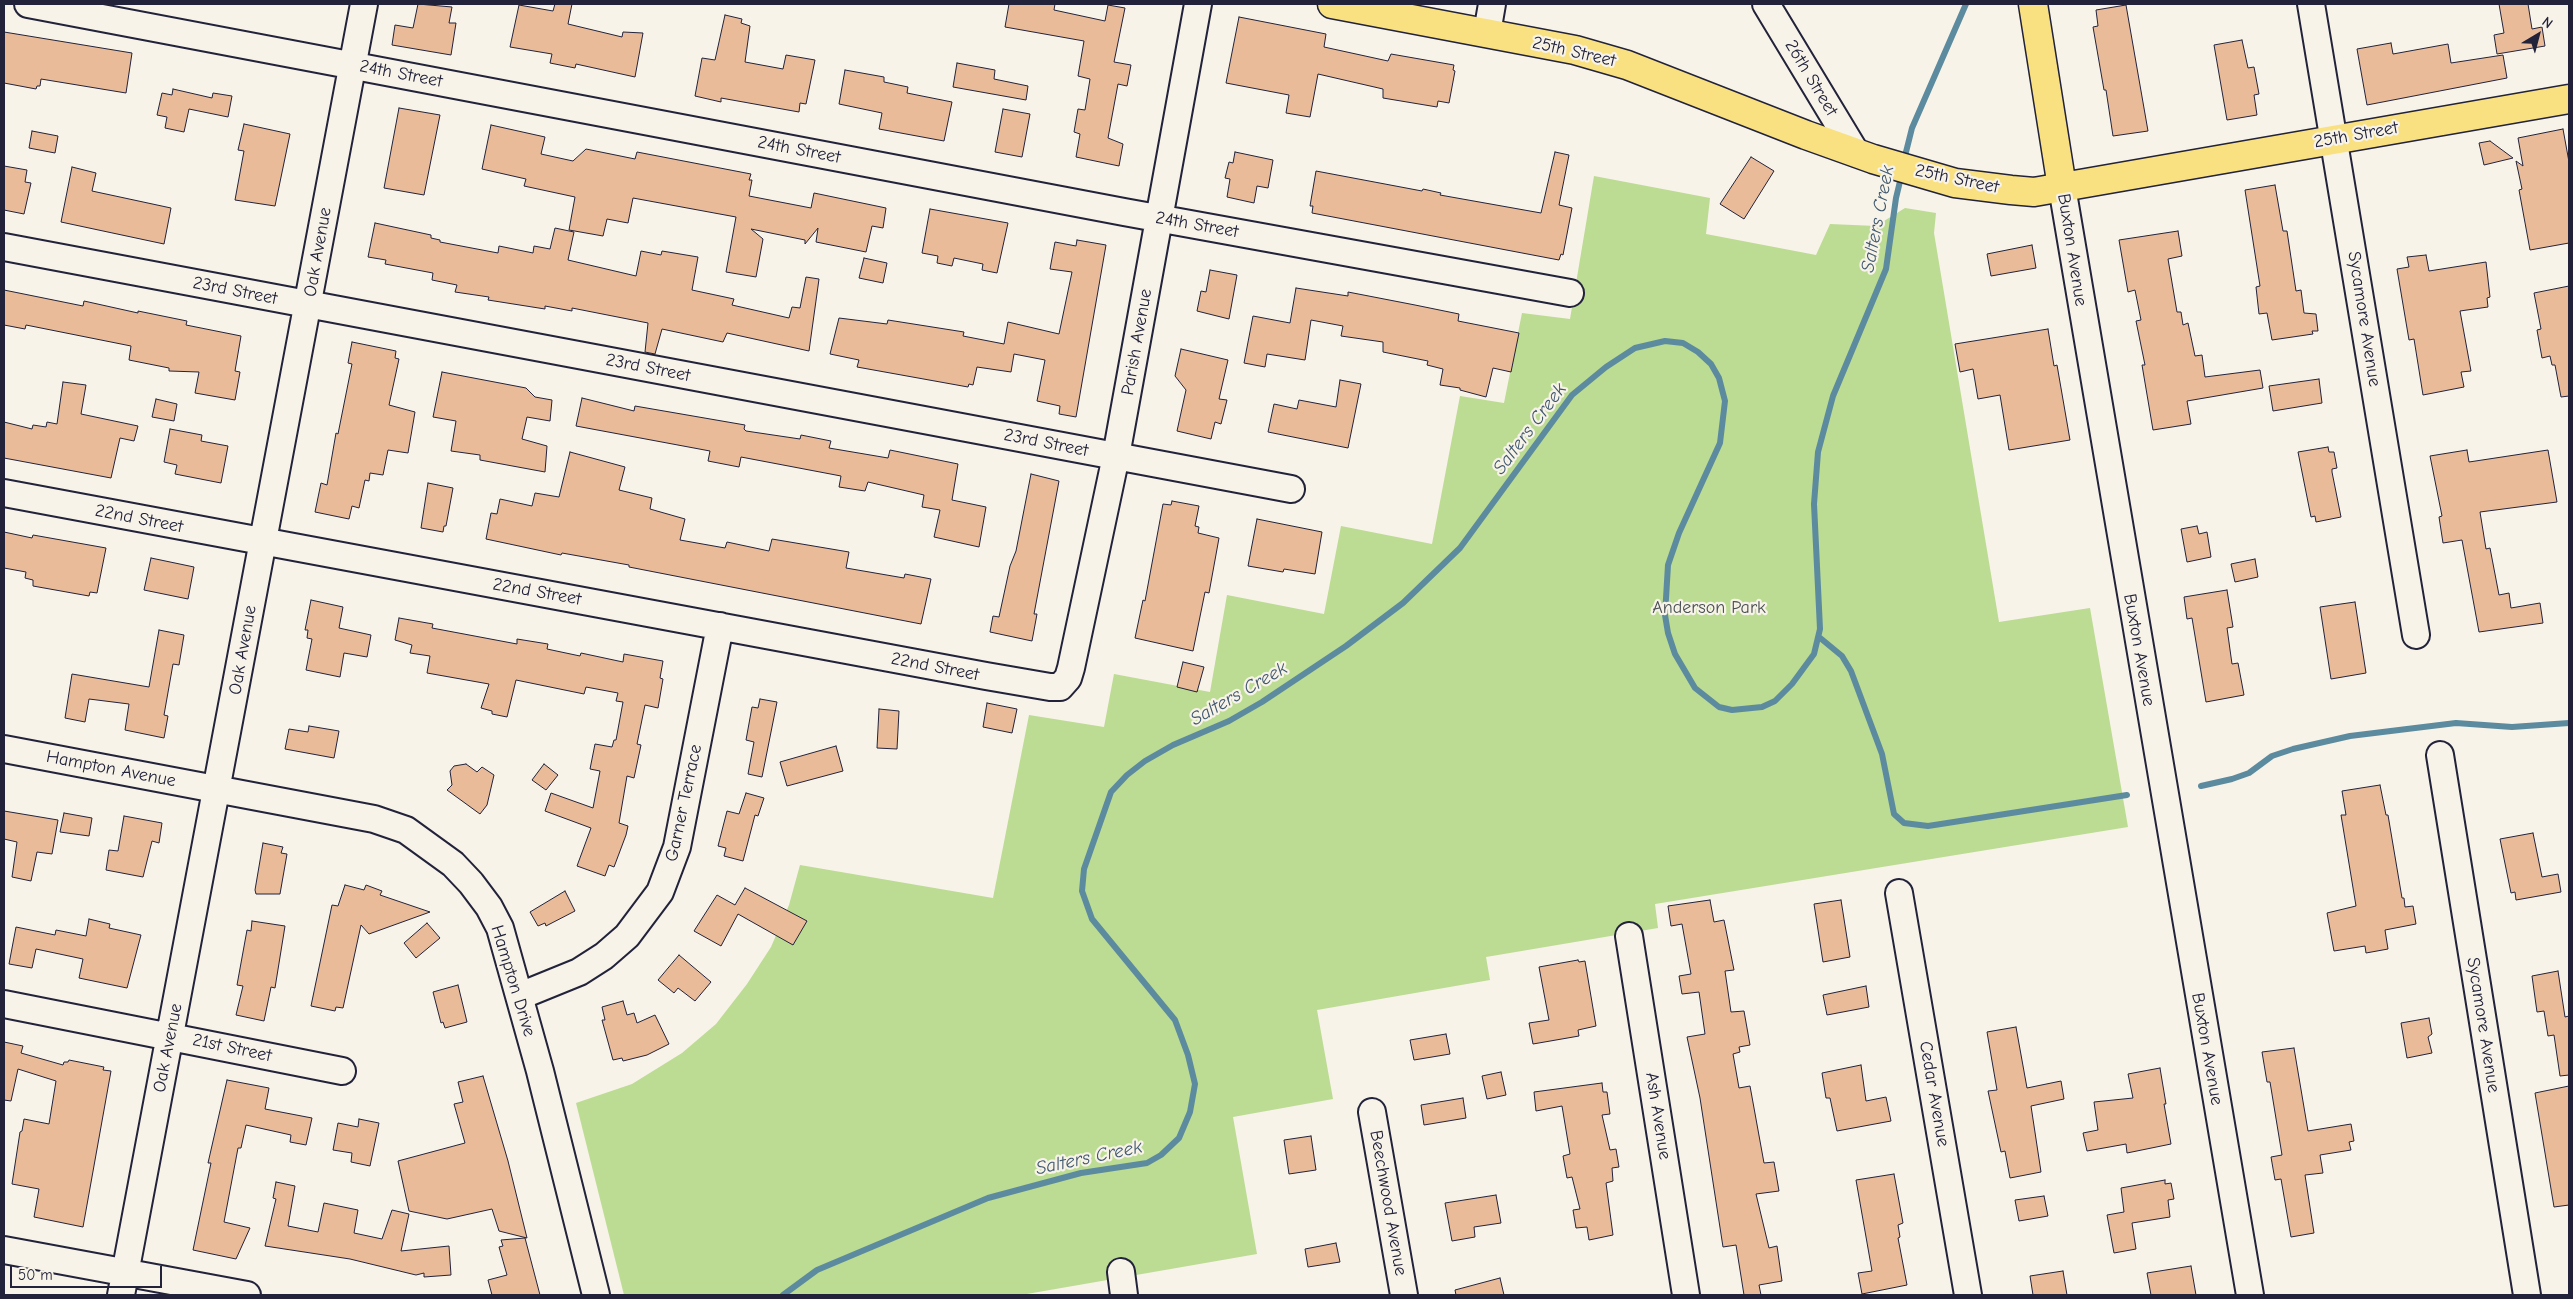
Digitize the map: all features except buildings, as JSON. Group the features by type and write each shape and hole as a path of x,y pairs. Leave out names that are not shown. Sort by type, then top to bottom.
{"main road":[{"name":"25th Street","path":"1332,4 1575,50 1628,65 1864,156 1955,183 2034,192 2334,138 2569,99"},
{"name":"Buxton Avenue","path":"2033,4 2062,187"}],"street":[{"name":"24th Street","path":"28,4 1159,218 1570,292"},
{"name":"Oak Avenue","path":"123,1284 218,789 364,4"},
{"name":"Parish Avenue","path":"1068,678 1116,456 1198,4"},
{"path":"1487,33 1492,4"},
{"name":"26th Street","path":"1766,4 1864,156"},
{"name":"Sycamore Avenue","path":"2310,4 2416,635"},
{"name":"Buxton Avenue","path":"2062,187 2250,1295"},
{"name":"23rd Street","path":"4,247 1292,489"},
{"name":"22nd Street","path":"4,493 1050,688 1060,687 1068,678"},
{"name":"Garner Terrace","path":"520,996 579,972 604,956 627,936 647,913 660,892 677,847 720,626"},
{"name":"Hampton Avenue","path":"4,749 218,789"},
{"name":"Sycamore Avenue","path":"2440,755 2526,1295"},
{"name":"Hampton Drive","path":"218,789 374,819 406,830 431,846 471,883 488,906 500,928 520,996 596,1295"},
{"name":"Cedar Avenue","path":"1899,893 1968,1295"},
{"name":"Ash Avenue","path":"1629,936 1686,1295"},
{"name":"21st Street","path":"4,1004 342,1071"},
{"name":"Beechwood Avenue","path":"1372,1112 1404,1295"},
{"path":"4,1250 123,1284 247,1295"}],"green space":[{"name":"Anderson Park","path":"1594,176 1710,198 1706,234 1816,255 1830,224 1876,226 1905,208 1936,213 1934,233 1999,622 2090,608 2128,827 1655,904 1658,928 1486,957 1490,980 1317,1010 1333,1099 1233,1117 1257,1254 1021,1295 624,1295 576,1103 632,1084 682,1053 716,1024 747,984 771,947 789,905 800,865 993,898 1029,715 1104,727 1114,674 1210,692 1227,595 1324,614 1341,526 1432,544 1460,396 1504,403 1522,313 1570,319"}],"waterway":[{"name":"Salters Creek","path":"1904,160 1912,128 1966,4"},
{"name":"Salters Creek","path":"783,1295 817,1270 988,1198 1081,1173 1147,1163 1161,1155 1179,1138 1190,1112 1195,1084 1188,1055 1175,1020 1092,919 1082,891 1084,869 1111,792 1127,775 1145,761 1173,745 1229,721 1262,702 1346,646 1403,603 1460,548 1572,395 1606,367 1635,348 1665,341 1683,343 1698,352 1711,364 1719,378 1725,401 1720,443 1679,533 1668,565 1665,615 1668,633 1675,654 1695,688 1719,707 1732,710 1762,707 1775,701 1792,684 1814,654 1820,629 1814,504 1818,452 1833,396 1886,269 1896,198 1902,173"},
{"path":"1819,637 1842,656 1851,671 1882,754 1894,814 1904,823 1928,826 2127,795"},
{"path":"2201,786 2249,773 2272,756 2293,749 2350,736 2456,723 2512,727 2569,723"}]}
